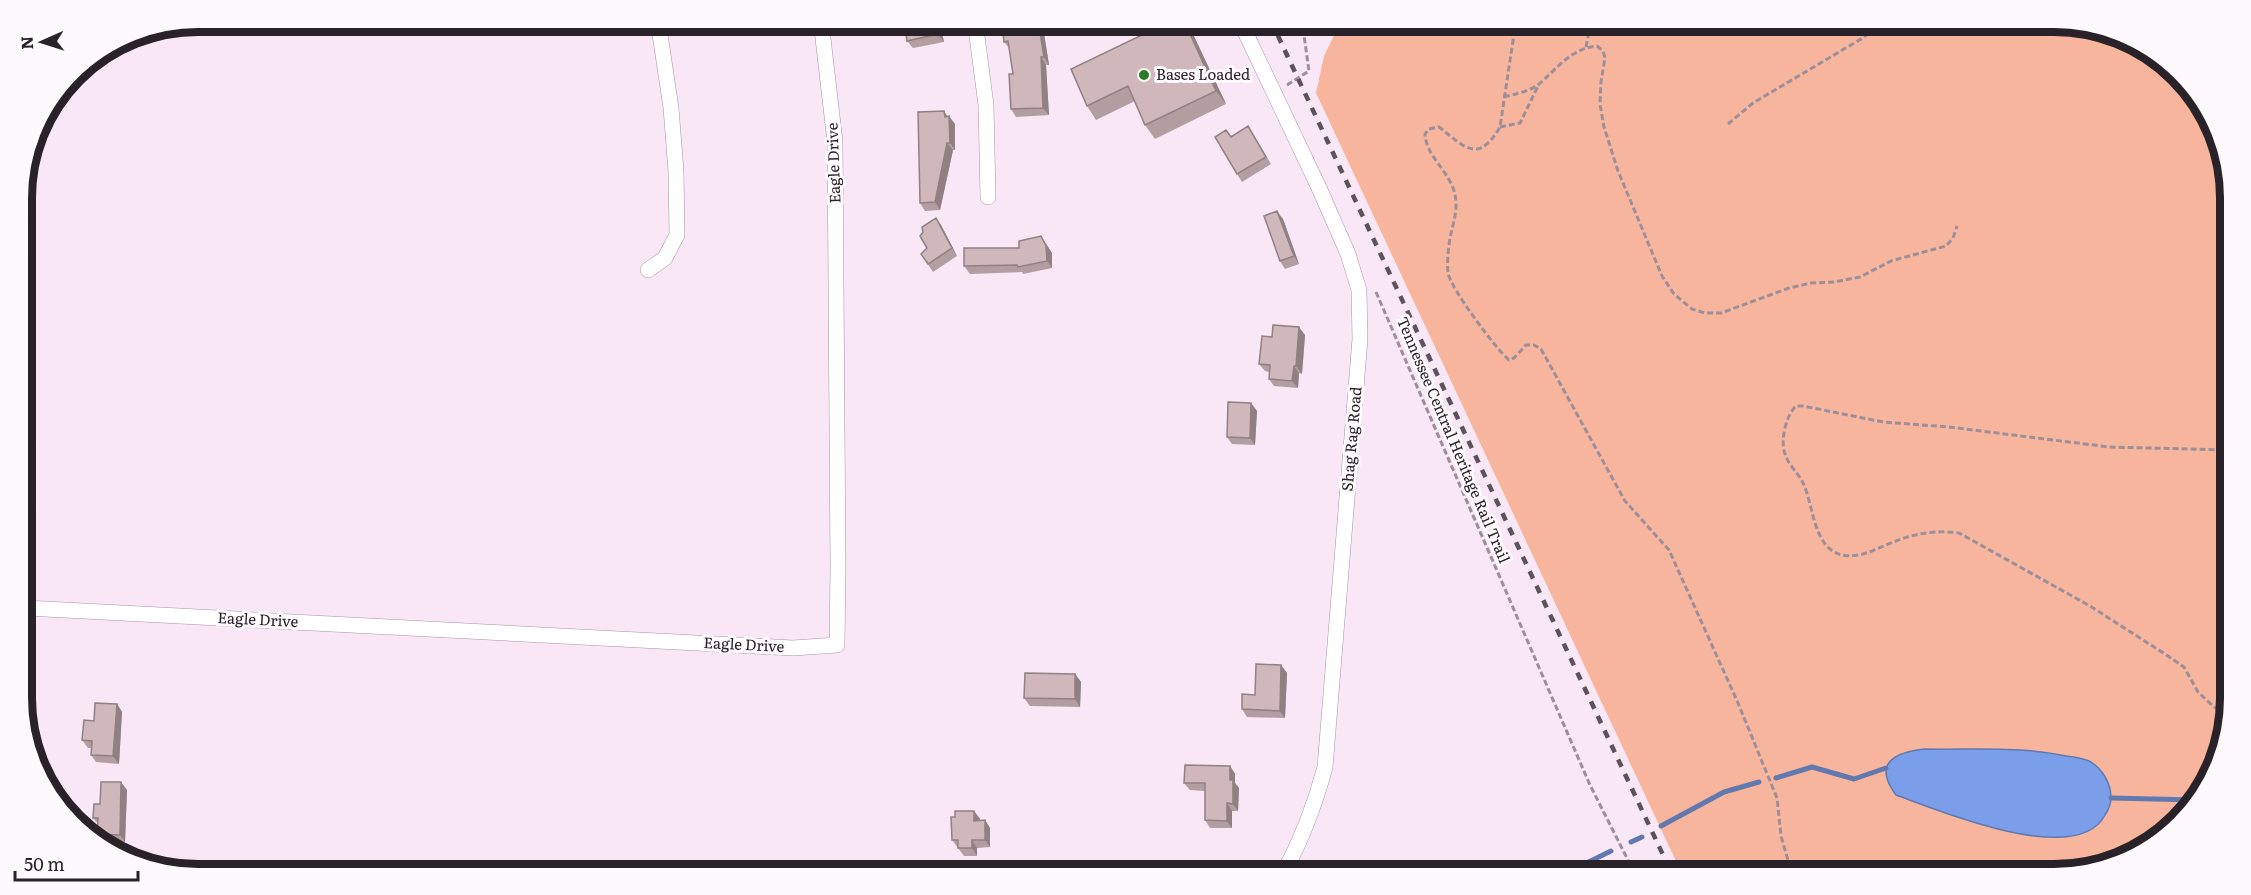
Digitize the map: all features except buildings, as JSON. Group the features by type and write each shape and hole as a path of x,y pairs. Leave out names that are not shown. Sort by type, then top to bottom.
{"street":[{"name":"Shag Rag Road","path":"1245,31 1320,190 1348,254 1359,290 1359,351 1325,767 1301,842 1289,863"},
{"path":"648,270 665,258 677,235 676,171 671,108 660,32"},
{"name":"Eagle Drive","path":"32,608 793,648 837,645 835,142 822,32"},
{"path":"976,32 986,105 988,197"}],"path":[{"path":"1291,96 1287,84 1310,71 1304,31"},
{"path":"1514,31 1500,127 1487,146 1479,149 1462,146 1439,127 1429,129 1425,134 1429,150 1451,184 1457,204 1451,233 1448,274 1469,310 1509,360 1514,358 1526,345 1534,345 1540,350 1625,501 1669,550 1738,703 1777,798 1781,836 1789,863"},
{"path":"1586,47 1590,31"},
{"path":"1728,124 1753,103 1872,31"},
{"path":"1500,127 1520,123 1538,86 1563,61 1586,47 1597,46 1603,51 1605,58 1600,104 1604,127 1618,171 1662,276 1674,294 1692,309 1705,313 1721,313 1789,288 1811,283 1860,278 1891,261 1946,246 1953,238 1957,226"},
{"path":"1504,97 1538,86"},
{"name":"Tennessee Central Heritage Rail Trail","path":"1374,287 1590,785 1630,863"},
{"path":"2219,710 2198,692 2184,667 2090,606 1959,533 1941,530 1920,534 1854,556 1841,555 1830,549 1819,534 1809,496 1802,480 1785,454 1783,442 1790,411 1796,406 1803,406 1883,422 1949,427 2109,447 2220,450"}],"shaded area":[{"path":"1336,31 2053,31 2107,40 2146,60 2163,73 2191,105 2202,124 2214,155 2220,198 2220,697 2211,751 2191,790 2171,815 2136,841 2117,851 2086,860 2064,863 1677,863 1316,93 1324,56"}],"water":[{"path":"1925,749 2014,750 2083,759 2094,764 2105,776 2111,792 2109,809 2090,830 2066,837 2006,831 1942,812 1896,795 1886,775 1890,761 1896,756"}],"waterway":[{"path":"1776,778 1812,767 1854,779 1886,768"},
{"path":"1661,826 1724,792 1759,782"},
{"path":"2111,798 2184,800"},
{"path":"1631,842 1642,837"},
{"path":"1586,863 1611,851"}],"railway":[{"path":"1276,31 1667,863"}],"place":[{"name":"Bases Loaded","path":"1144,75"}]}
